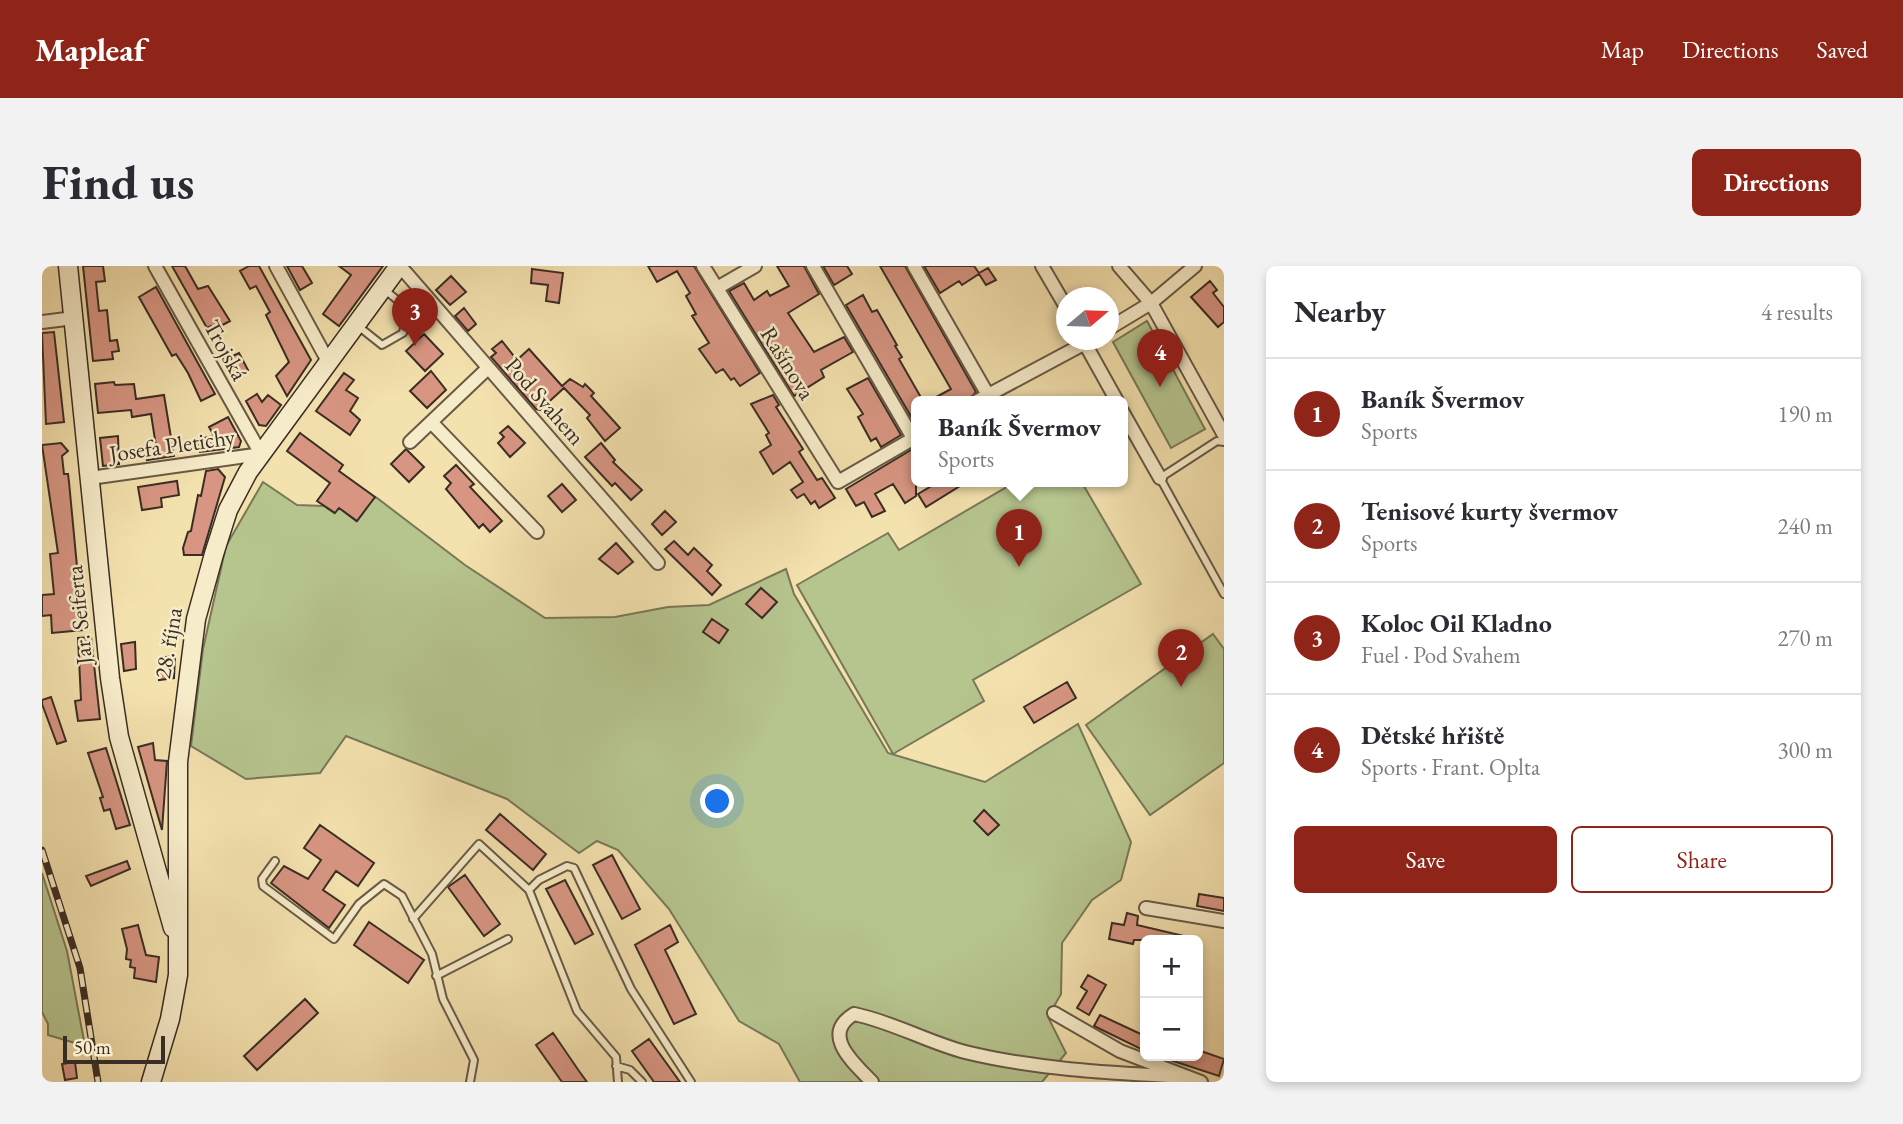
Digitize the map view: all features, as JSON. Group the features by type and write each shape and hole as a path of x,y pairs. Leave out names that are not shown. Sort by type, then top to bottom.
{"main road":[{"name":"Jar. Seiferta","path":"68,266 110,678 119,737 180,951"},
{"name":"28. října","path":"151,1082 176,993 180,951 177,783 192,637 228,510 261,454 400,266"}],"street":[{"name":"Trojská","path":"155,266 261,454"},
{"path":"276,266 329,363"},
{"name":"Pod Svahem","path":"400,266 659,563"},
{"name":"Rašínova","path":"703,266 838,482 911,439"},
{"path":"717,288 755,266"},
{"path":"813,266 911,432"},
{"path":"914,266 981,396"},
{"path":"1042,266 1056,290"},
{"path":"1119,266 1151,303 1224,435"},
{"path":"1119,322 1151,303 1195,266"},
{"path":"42,322 74,318"},
{"path":"986,396 1070,350"},
{"path":"1091,350 1114,396"},
{"path":"410,442 488,368"},
{"path":"431,422 537,532"},
{"path":"1128,422 1160,478"},
{"name":"Josefa Pletichy","path":"90,478 261,454"},
{"path":"1146,908 1224,921"},
{"path":"1054,1013 1120,1051 1201,1082"},
{"path":"872,1082 847,1055 839,1040 843,1020 854,1014 873,1018 943,1046 1013,1063 1065,1070 1188,1077"}],"lane":[{"path":"356,325 382,345 403,333 408,313 402,303 383,289"},
{"path":"1224,442 1217,441 1160,478 1224,594"},
{"path":"413,919 479,844 529,890 577,1011 616,1057 618,1082"},
{"path":"275,861 262,879 263,886 334,939 359,904 384,884 402,896 432,954 443,999 474,1060 470,1082"},
{"path":"529,890 539,880 567,866 574,869 631,989 691,1082"},
{"path":"436,976 509,939"},
{"path":"616,1066 629,1070 642,1082"}],"green space":[{"path":"1147,321 1205,429 1171,448 1117,350 1119,338"},
{"path":"263,482 297,505 324,506 334,513 338,507 356,521 374,497 377,498 465,565 545,618 615,617 668,607 709,605 786,569 794,594 888,753 985,782 1078,724 1131,842 1121,880 1092,900 1062,943 1061,994 1048,1017 1066,1053 1042,1082 800,1082 779,1044 739,1021 669,909 618,850 597,841 579,853 507,799 346,736 320,773 246,779 191,746 203,649 226,546"},
{"path":"1007,487 1084,487 1141,584 973,680 984,701 893,754 797,585 888,533 899,550"},
{"path":"1213,634 1224,649 1224,763 1150,815 1086,725"},
{"path":"42,873 67,951 85,1046 48,1035 48,1024 42,1012"}],"building":[{"path":"83,266 103,266 105,281 96,282 99,311 107,310 110,341 117,340 119,351 112,352 113,359 93,361"},
{"path":"172,266 185,266 198,289 208,286 230,321 213,330 211,326 207,328"},
{"path":"249,266 259,266 311,360 287,396 276,376 289,362 266,315 270,312 256,286 250,289 240,271"},
{"path":"287,266 302,266 312,283 300,290"},
{"path":"339,266 383,266 339,326 323,314 351,275"},
{"path":"648,266 694,266 760,373 740,386 734,378 731,380 723,369 716,373 699,349 709,343 692,316 696,314 686,296 690,293 677,271 657,282"},
{"path":"777,266 804,266 819,294 788,313 814,352 844,337 853,352 821,370 824,377 794,396 729,291 744,283 754,300 767,291 770,296 789,286"},
{"path":"823,266 847,266 852,274 834,285"},
{"path":"880,266 905,266 976,392 972,396 938,396 951,389"},
{"path":"924,266 974,266 979,273 988,268 996,280 986,285 979,274 962,285 959,281 940,293"},
{"path":"532,269 563,273 559,303 546,301 548,285 531,283"},
{"path":"451,276 466,292 450,305 436,290"},
{"path":"1210,281 1217,290 1213,293 1224,307 1224,322 1218,327 1191,297"},
{"path":"156,287 215,394 201,401 188,373 176,354 172,356 139,297"},
{"path":"863,295 872,312 877,310 897,345 895,346 902,357 899,359 920,396 911,396 911,416 846,305"},
{"path":"464,308 476,324 468,331 455,316"},
{"path":"54,332 64,422 46,424 42,333"},
{"path":"424,334 443,354 425,371 406,351"},
{"path":"502,341 517,360 529,349 562,386 570,379 583,387 585,384 594,393 591,396 620,428 605,441 587,418 590,415 564,388 540,410 536,409 491,357 496,353 492,349"},
{"path":"239,353 248,370 234,378 224,360"},
{"path":"431,371 446,390 427,408 410,391"},
{"path":"344,373 354,380 346,390 358,398 350,411 360,420 350,435 316,411"},
{"path":"868,378 901,435 881,447 876,438 871,441 858,417 863,414 847,389"},
{"path":"114,382 115,385 134,384 136,399 164,395 174,456 147,460 145,448 156,446 151,414 132,417 131,410 98,413 95,384"},
{"path":"257,394 262,402 268,395 281,405 266,426 259,425 246,401"},
{"path":"773,395 779,405 776,407 803,449 799,452 817,480 822,478 835,498 819,508 815,501 811,504 804,494 797,498 791,490 803,482 790,462 773,474 760,452 771,445 766,435 769,433 751,404"},
{"path":"228,417 241,441 239,447 200,452 198,439 214,436 209,427"},
{"path":"508,426 525,443 510,457 498,443 504,437 500,433"},
{"path":"300,433 343,465 339,471 375,497 357,521 339,508 335,513 317,501 330,483 287,451"},
{"path":"118,436 119,464 103,466 100,438"},
{"path":"61,443 68,451 62,456 64,474 68,474 69,482 83,630 52,633 51,615 42,616 42,595 54,594 50,554 58,553 42,445"},
{"path":"601,443 615,460 613,462 642,490 631,500 615,483 612,486 585,457"},
{"path":"406,449 424,467 409,482 391,464"},
{"path":"911,450 911,487 916,487 916,496 905,503 893,484 875,494 885,511 872,517 864,502 856,506 846,489"},
{"path":"456,465 474,484 470,487 502,521 490,532 483,524 479,528 446,489 451,483 444,476"},
{"path":"218,469 225,477 202,555 184,555 183,548 188,532 191,531 206,471"},
{"path":"177,481 179,495 161,498 162,507 142,510 138,487"},
{"path":"562,484 576,500 562,512 548,496"},
{"path":"930,487 958,487 926,507 918,494"},
{"path":"665,511 676,522 662,535 652,524"},
{"path":"674,541 688,555 694,548 712,565 707,571 721,585 712,595 665,549"},
{"path":"616,543 633,562 618,574 599,559"},
{"path":"761,588 777,602 762,618 746,604"},
{"path":"712,619 728,630 719,643 703,632"},
{"path":"91,637 100,719 78,721 75,701 81,700 78,638"},
{"path":"135,642 136,669 124,671 121,644"},
{"path":"175,656 174,678 159,680 160,658"},
{"path":"1067,682 1076,698 1034,723 1024,707"},
{"path":"51,697 66,741 57,744 42,704 42,700"},
{"path":"153,743 155,760 167,761 162,830 138,747"},
{"path":"106,748 130,825 116,829 110,809 104,811 100,798 103,797 88,753"},
{"path":"984,810 999,825 988,835 974,821"},
{"path":"500,814 546,854 533,870 486,830"},
{"path":"320,825 374,863 358,886 336,871 323,890 345,905 329,928 271,883 284,866 308,879 321,860 304,848"},
{"path":"612,855 640,909 622,919 593,865"},
{"path":"127,861 130,869 91,886 86,876"},
{"path":"465,875 500,924 484,936 448,887"},
{"path":"565,880 593,934 575,944 546,889"},
{"path":"1199,894 1224,898 1224,911 1197,906"},
{"path":"1127,913 1138,916 1137,925 1180,935 1140,935 1140,940 1134,940 1133,944 1109,939 1112,923 1124,925"},
{"path":"369,922 424,960 408,983 354,945"},
{"path":"138,925 146,955 159,957 156,982 134,978 135,968 130,967 131,960 126,959 127,949 122,929"},
{"path":"670,925 678,942 665,950 696,1014 674,1024 635,945"},
{"path":"1088,975 1106,985 1089,1015 1077,1008 1087,991 1081,987"},
{"path":"305,999 318,1013 257,1070 244,1056"},
{"path":"1100,1015 1140,1034 1140,1049 1094,1026"},
{"path":"553,1033 587,1082 562,1082 536,1045"},
{"path":"649,1039 680,1082 654,1082 632,1051"},
{"path":"1203,1052 1224,1059 1219,1076 1173,1061 1203,1061"},
{"path":"75,1062 77,1078 65,1080 62,1064"}],"railway":[{"path":"42,850 80,968 98,1082"}],"place":[{"name":"Koloc Oil Kladno","path":"415,346"},
{"name":"Dětské hřiště","path":"1160,387"},
{"name":"Baník Švermov","path":"1019,567"},
{"name":"Tenisové kurty švermov","path":"1181,687"}]}
